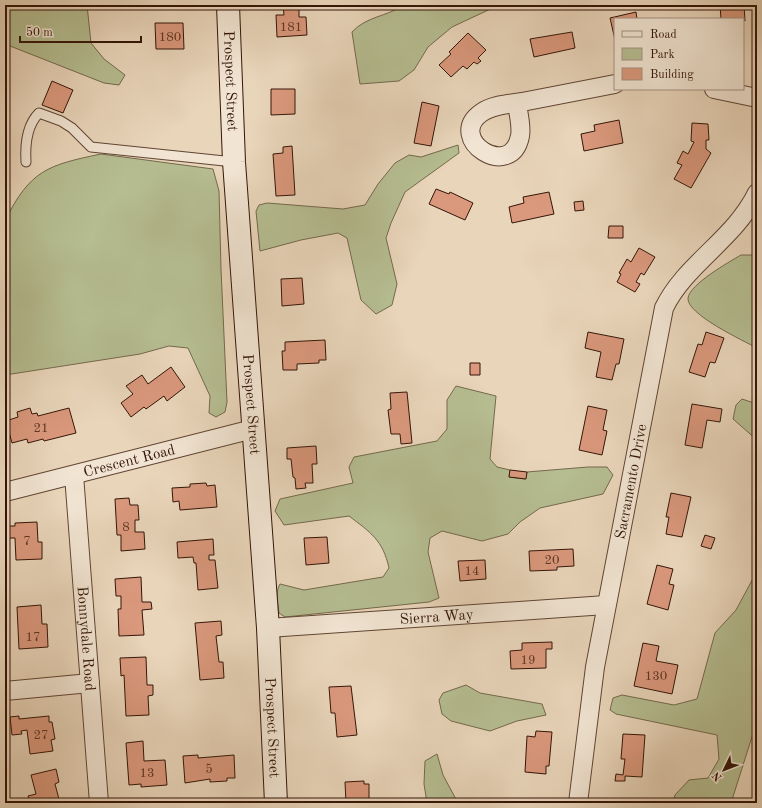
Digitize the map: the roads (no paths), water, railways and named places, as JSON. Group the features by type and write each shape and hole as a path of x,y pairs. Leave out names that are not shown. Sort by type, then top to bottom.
{"main road":[{"name":"Prospect Street","path":"228,5 234,162 268,628 276,803"}],"street":[{"path":"517,103 614,84"},
{"path":"719,90 757,98"},
{"name":"Sacramento Drive","path":"578,803 587,717 606,605 664,308 670,296 687,275 735,227 757,193"},
{"name":"Crescent Road","path":"5,492 253,429"},
{"name":"Bonnydale Road","path":"74,475 99,803"},
{"name":"Sierra Way","path":"268,628 606,605"},
{"path":"5,691 90,683"}],"lane":[{"path":"26,162 25,151 27,138 34,118 39,113 67,125 82,136 91,147 234,162"}]}
